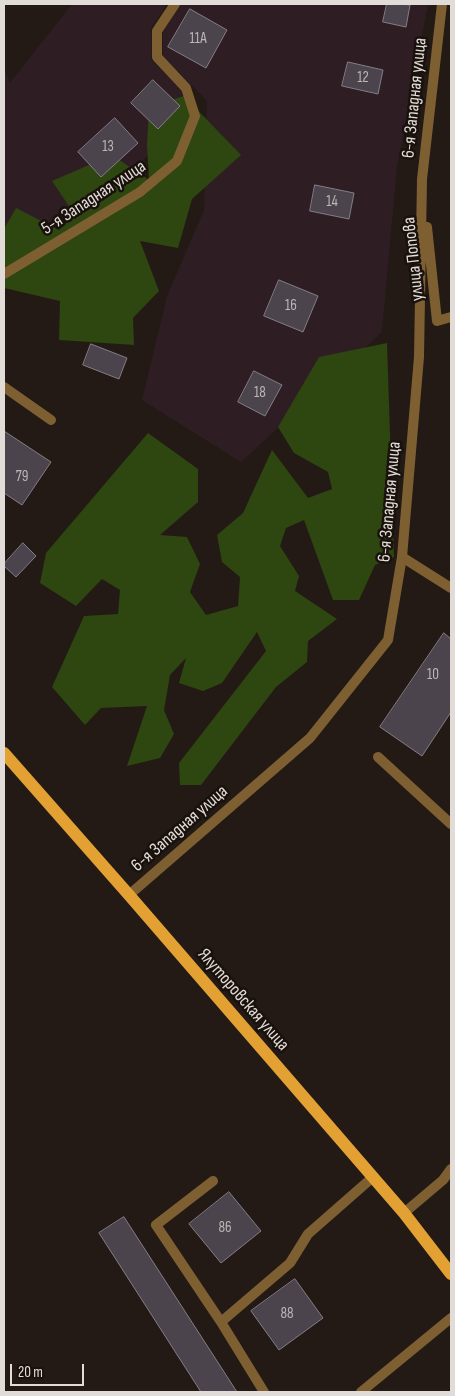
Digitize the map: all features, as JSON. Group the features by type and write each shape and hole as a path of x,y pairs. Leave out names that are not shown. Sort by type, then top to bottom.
{"main road":[{"name":"Ялуторовская улица","path":"4,753 404,1213 451,1274"}],"street":[{"name":"5-я Западная улица","path":"4,274 140,192 176,161 194,116 186,88 157,57 157,31 175,4"},
{"name":"6-я Западная улица","path":"129,895 310,738 388,640 402,557 419,358 422,179 442,4"},
{"name":"улица Попова","path":"422,179 437,320 451,317"},
{"path":"4,387 51,420"},
{"path":"402,557 451,588"},
{"path":"378,757 451,824"},
{"path":"404,1213 443,1180 451,1169"},
{"path":"221,1322 290,1263 308,1234 373,1177"},
{"path":"213,1181 156,1225 221,1322 264,1392"},
{"path":"361,1392 451,1318"}],"shaded area":[{"path":"72,4 167,4 151,28 151,59 181,90 188,110 139,165 4,250 4,69 10,83"},
{"path":"181,4 428,4 397,167 382,332 241,462 142,400 167,296 204,210 207,101 163,56 163,30"}],"green space":[{"path":"184,96 241,155 192,199 178,248 140,241 159,291 133,318 134,345 59,340 60,301 4,288 4,229 16,208 59,230 75,215 52,181 112,155 149,180 147,145 149,107"},
{"path":"387,343 394,557 375,565 359,600 333,600 304,520 286,528 280,546 299,576 295,591 337,619 308,641 307,662 276,687 201,785 180,785 179,763 266,651 257,632 222,683 203,691 179,683 186,658 170,675 164,710 174,734 160,758 127,766 147,706 101,708 85,725 52,687 84,616 118,614 120,590 102,579 76,606 40,583 46,553 148,433 198,469 198,502 160,535 187,537 200,564 190,592 206,615 238,606 240,577 222,562 217,535 243,513 272,450 308,498 332,489 328,472 294,453 278,427 319,357"}],"building":[{"path":"387,4 410,5 406,27 383,22"},
{"path":"190,9 227,30 206,68 168,47"},
{"path":"348,62 383,70 378,94 342,86"},
{"path":"153,80 180,106 158,129 131,103"},
{"path":"115,118 138,143 101,177 78,152"},
{"path":"315,185 354,193 349,219 310,211"},
{"path":"279,280 318,296 303,332 264,316"},
{"path":"91,344 127,358 119,379 83,365"},
{"path":"254,371 282,385 265,416 238,402"},
{"path":"4,431 51,462 22,505 4,493"},
{"path":"23,543 36,556 16,577 4,564"},
{"path":"444,633 451,639 451,712 422,756 380,727"},
{"path":"229,1192 261,1231 221,1263 189,1224"},
{"path":"124,1217 237,1392 201,1392 99,1233"},
{"path":"295,1279 323,1318 279,1350 251,1311"}]}
